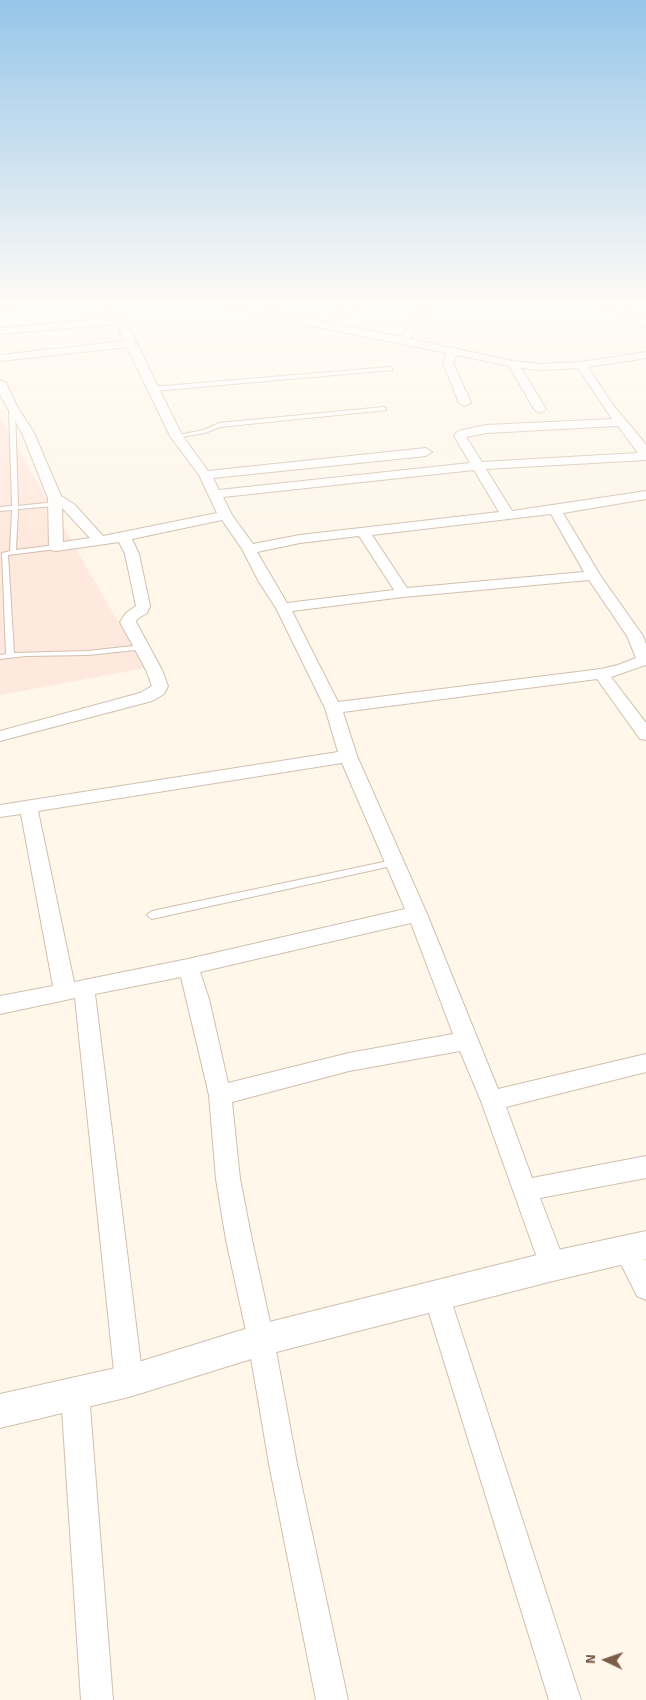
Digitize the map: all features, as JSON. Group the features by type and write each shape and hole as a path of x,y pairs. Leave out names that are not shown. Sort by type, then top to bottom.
{"street":[{"path":"1,385 7,404 28,433 55,501 56,547 124,537 225,515"},
{"path":"151,385 176,436 205,475 225,515 249,549 266,582 283,608 333,708 348,756 393,863 417,914 492,1101 553,1266"},
{"path":"457,385 465,403"},
{"path":"526,385 540,409"},
{"path":"216,494 478,466 646,456 642,442 608,407 594,385"},
{"path":"507,514 460,436 462,434 486,430 621,422"},
{"path":"205,475 426,452"},
{"path":"249,549 300,539 555,510 646,495"},
{"path":"55,501 69,507 99,540"},
{"path":"333,708 602,674 623,669 645,660 635,636 593,575 555,510"},
{"path":"363,532 403,593"},
{"path":"0,736 146,697 158,690 160,686 154,670 128,622 131,616 142,610 144,606 132,554 124,537"},
{"path":"283,608 403,593 593,575"},
{"path":"602,674 646,735"},
{"path":"0,811 348,756"},
{"path":"28,806 75,989 130,1381"},
{"path":"0,1005 188,967 417,914"},
{"path":"188,967 198,998 220,1096 228,1179 238,1240 262,1340 283,1464 332,1700"},
{"path":"220,1096 349,1062 467,1042"},
{"path":"492,1101 646,1063"},
{"path":"526,1190 646,1167"},
{"path":"0,1411 130,1381 262,1340 553,1266 637,1248 646,1287"},
{"path":"437,1297 565,1700"},
{"path":"75,1394 97,1700"}],"lane":[{"path":"153,390 206,385"},
{"path":"7,404 15,509 6,553 10,655"},
{"path":"176,436 205,431 219,425 384,409"},
{"path":"0,509 15,509 55,501"},
{"path":"6,553 56,547"},
{"path":"0,657 10,655 88,653 142,647"},
{"path":"152,916 393,863"}],"shaded area":[{"path":"0,418 145,668 0,695"}]}
